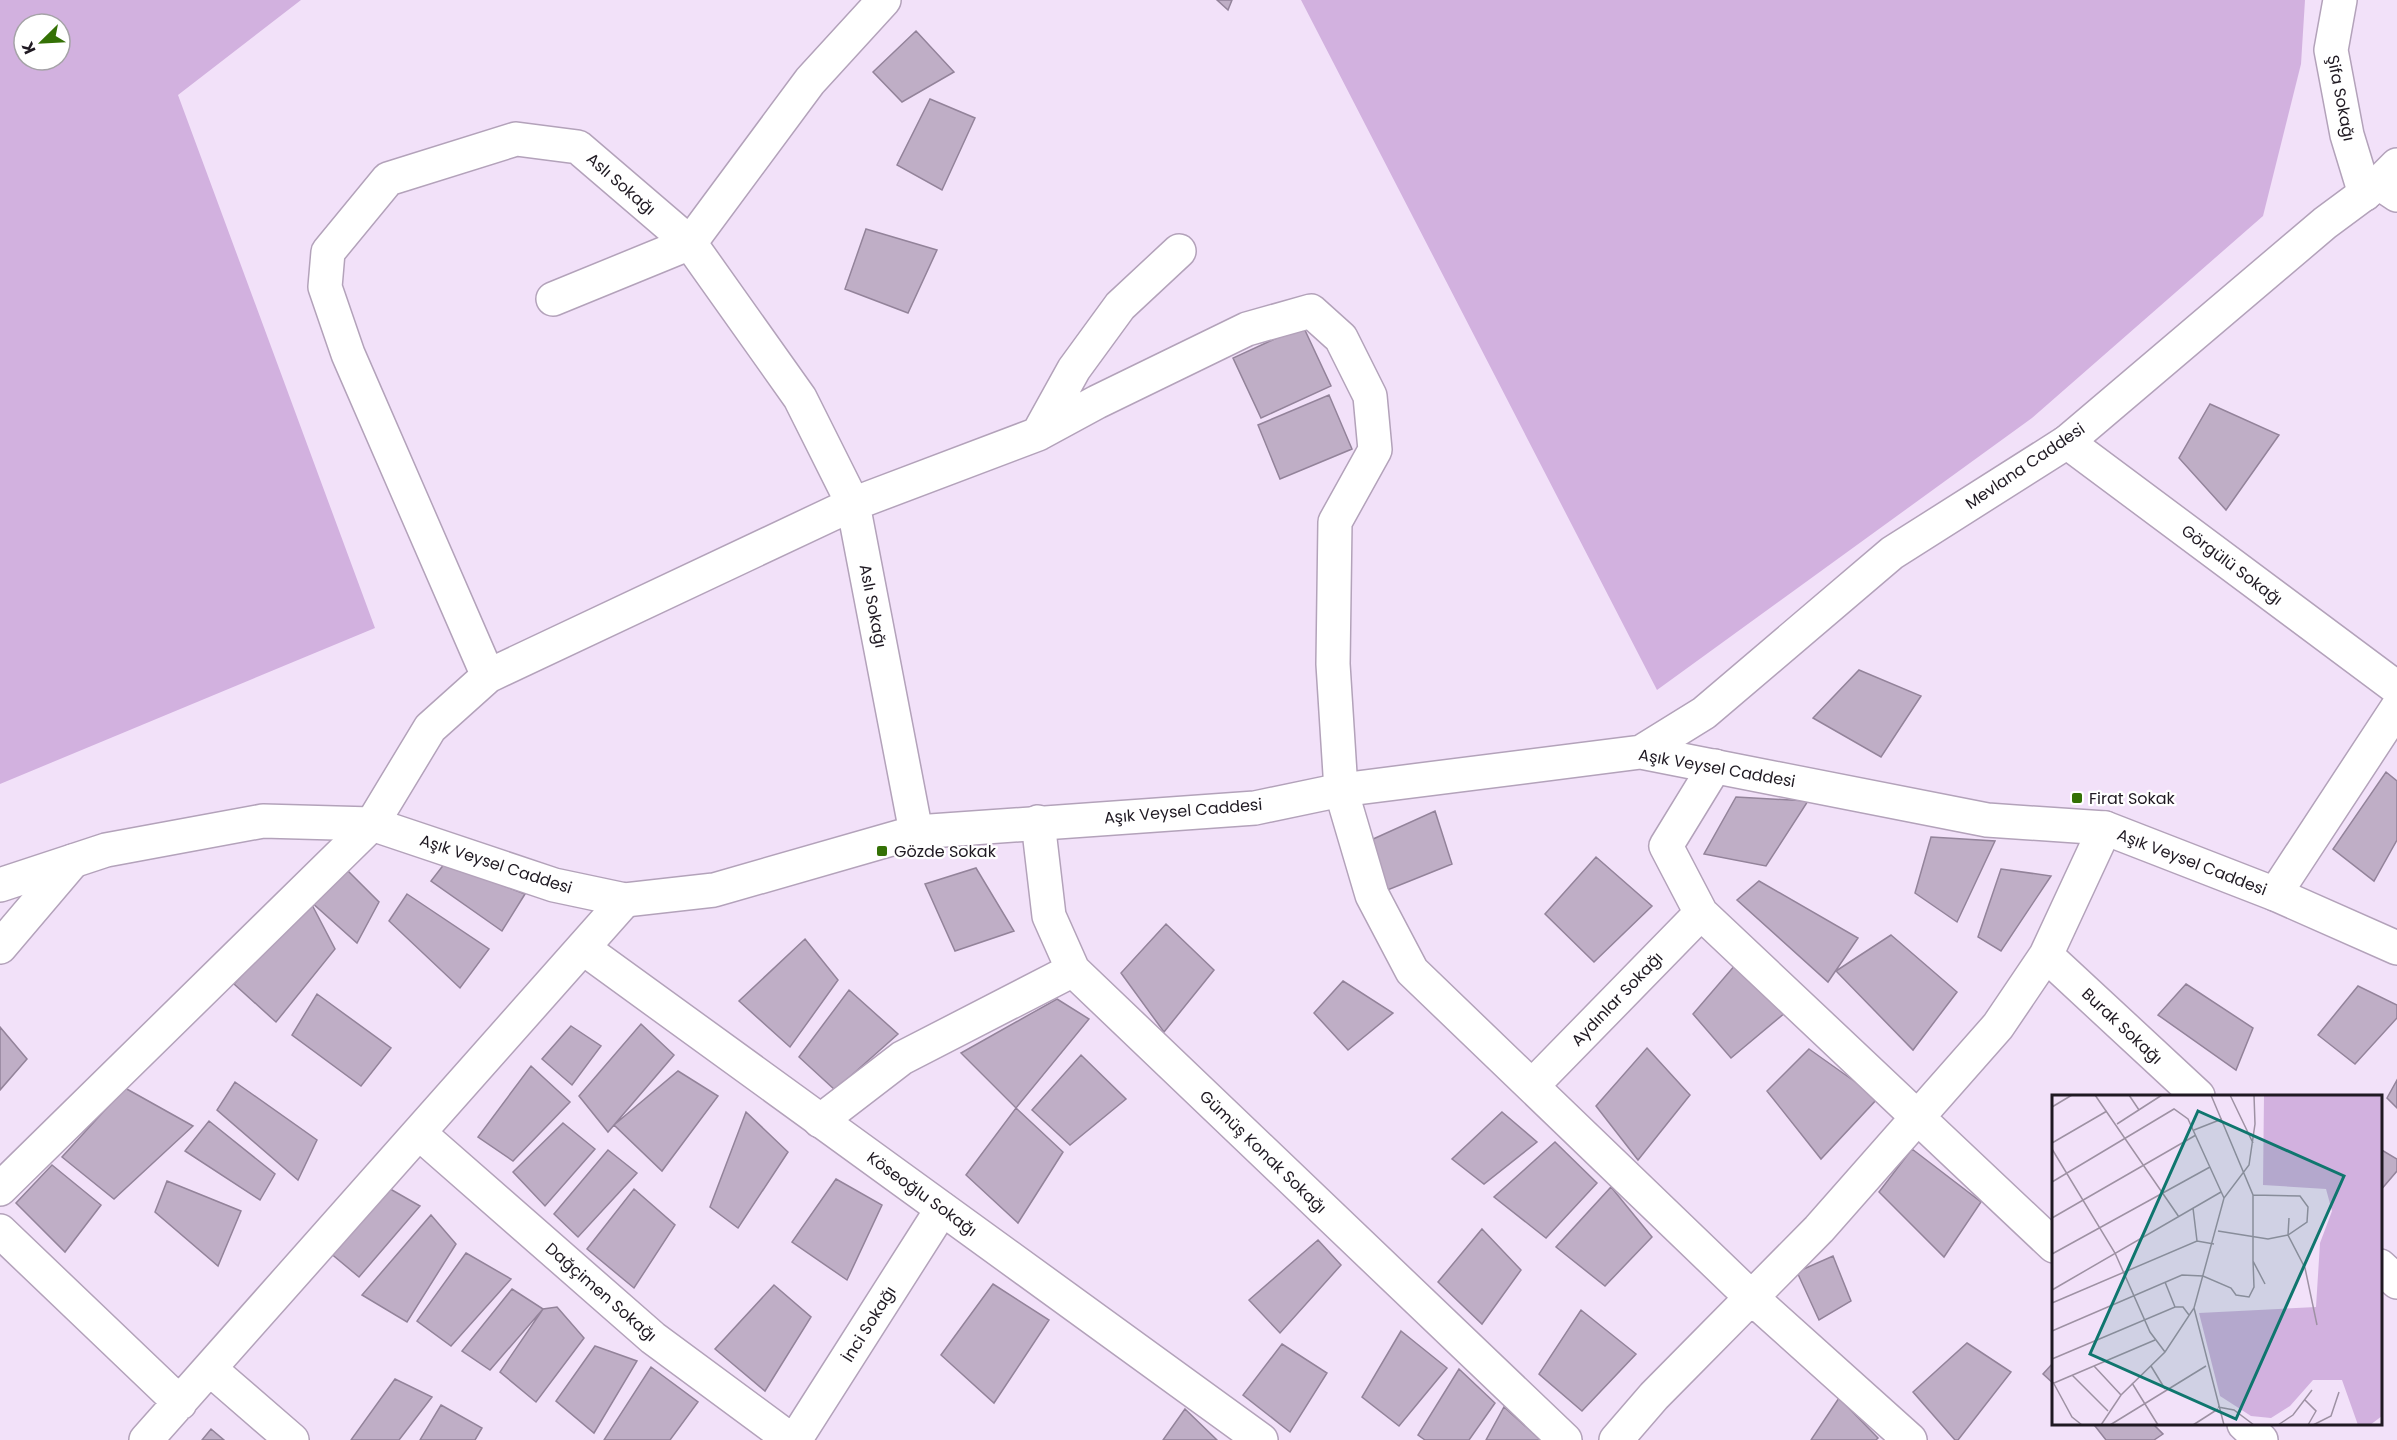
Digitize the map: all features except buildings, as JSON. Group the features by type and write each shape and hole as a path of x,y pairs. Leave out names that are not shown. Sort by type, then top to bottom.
{"street":[{"path":"553,299 690,243 810,81 884,0"},
{"name":"Şifa Sokağı","path":"2340,0 2331,50 2347,135 2385,184"},
{"name":"Aslı Sokağı","path":"488,676 348,354 325,287 328,252 388,179 516,139 578,147 690,243 800,398 853,504 916,832"},
{"name":"Mevlana Caddesi","path":"1641,752 1704,713 1892,553 2067,442 2325,223 2385,184"},
{"path":"1038,434 1074,369 1120,306 1179,250"},
{"path":"0,1189 372,824 430,728 488,676 853,504 1038,434 1097,402 1247,329 1311,311 1341,338 1370,396 1375,450 1335,522 1333,664 1341,790 1372,895 1412,971 1752,1298 1910,1440"},
{"name":"Görgülü Sokağı","path":"2067,442 2397,688"},
{"path":"2275,894 2397,708"},
{"name":"Aşık Veysel Caddesi","path":"0,885 106,850 263,821 372,824 554,885 625,900 714,890 916,832 1255,808 1341,790 1641,752 1987,820 2105,828 2275,894 2397,948"},
{"path":"1715,766 1666,846 1701,913 2052,1244"},
{"name":"Gümüş Konak Sokağı","path":"1038,822 1049,916 1073,969 1565,1440"},
{"path":"1616,1440 1654,1396 1819,1229 1998,1026 2046,954 2105,828"},
{"path":"0,947 73,861"},
{"path":"146,1440 625,900"},
{"name":"Aydınlar Sokağı","path":"1532,1086 1701,913"},
{"name":"Köseoğlu Sokağı","path":"583,948 1261,1440"},
{"name":"Burak Sokağı","path":"2046,954 2198,1095"},
{"path":"820,1120 902,1058 1073,969"},
{"name":"Dağçimen Sokağı","path":"419,1133 653,1338 793,1440"},
{"name":"İnci Sokağı","path":"793,1440 942,1209"},
{"path":"0,1231 180,1403"},
{"path":"2382,1268 2397,1282"},
{"path":"210,1369 292,1440"},
{"path":"2245,1425 2261,1440"}],"shaded area":[{"path":"0,0 301,0 178,95 375,628 0,784"},
{"path":"1301,0 2305,0 2301,64 2263,216 2032,418 1657,690"}],"place":[{"name":"Firat Sokak","path":"2077,798"},
{"name":"Gözde Sokak","path":"882,851"}]}
